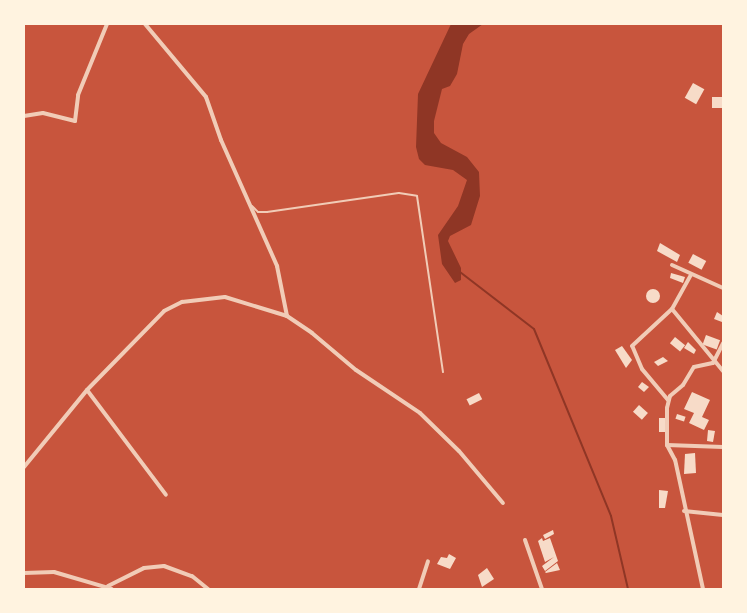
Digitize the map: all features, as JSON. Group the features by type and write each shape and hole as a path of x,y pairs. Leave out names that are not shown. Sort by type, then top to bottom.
{"street":[{"path":"24,116 43,113 75,121 78,95 107,24"},
{"path":"145,24 206,97 276,266 288,316"},
{"path":"672,265 691,275 708,279 723,288"},
{"path":"668,400 642,369 632,346 672,309 691,275"},
{"path":"24,468 87,390 164,311 182,302 225,297 288,316 372,382 420,413 459,451 503,503"},
{"path":"672,309 714,363 723,371"},
{"path":"714,363 723,343"},
{"path":"703,589 684,511 675,460 667,445 668,400 694,367 714,363"},
{"path":"87,390 166,494"},
{"path":"667,445 723,447"},
{"path":"684,511 723,515"},
{"path":"525,540 542,589"},
{"path":"419,589 428,561"},
{"path":"24,573 54,572 110,588 144,568 164,566 192,576 208,589"}],"lane":[{"path":"250,204 258,212 267,212 399,193 417,196 443,372"}],"shaded area":[{"path":"451,24 483,24 469,34 463,44 457,74 450,86 442,89 434,121 434,133 441,143 467,157 479,172 480,196 471,225 450,236 448,241 461,268 461,280 455,283 442,264 438,235 458,206 467,180 453,170 425,165 419,159 416,147 418,94"}],"building":[{"path":"693,83 704,89 696,104 685,98"},
{"path":"712,97 722,97 722,108 712,108"},
{"path":"660,243 680,255 677,262 657,251"},
{"path":"693,254 706,261 702,270 688,263"},
{"path":"671,273 685,277 683,283 670,278"},
{"path":"653,289 658,291 660,296 658,301 653,303 648,301 646,296 648,291"},
{"path":"717,312 723,316 722,322 714,319"},
{"path":"706,335 720,340 717,350 703,344"},
{"path":"675,337 685,345 680,351 670,343"},
{"path":"688,342 696,350 694,354 684,348"},
{"path":"622,346 632,360 626,368 615,350"},
{"path":"663,357 668,361 658,366 654,362"},
{"path":"642,382 649,387 644,392 638,387"},
{"path":"692,392 710,400 702,417 709,420 704,430 689,423 694,413 684,409"},
{"path":"479,393 482,399 470,406 467,399"},
{"path":"639,405 648,413 642,420 633,412"},
{"path":"677,414 686,417 684,422 675,419"},
{"path":"659,418 667,418 667,432 659,432"},
{"path":"708,430 715,431 713,442 707,441"},
{"path":"695,453 696,473 684,474 685,454"},
{"path":"659,490 668,491 665,508 659,508"},
{"path":"553,530 554,534 545,539 543,535"},
{"path":"542,538 543,541 550,538 558,561 545,571 542,566 554,557 545,562 538,541"},
{"path":"449,554 456,558 450,569 437,564 441,557 447,558"},
{"path":"557,563 560,570 545,572"},
{"path":"487,568 494,579 482,587 478,575"}],"waterway":[{"path":"460,272 534,329 611,516 628,589"}]}
